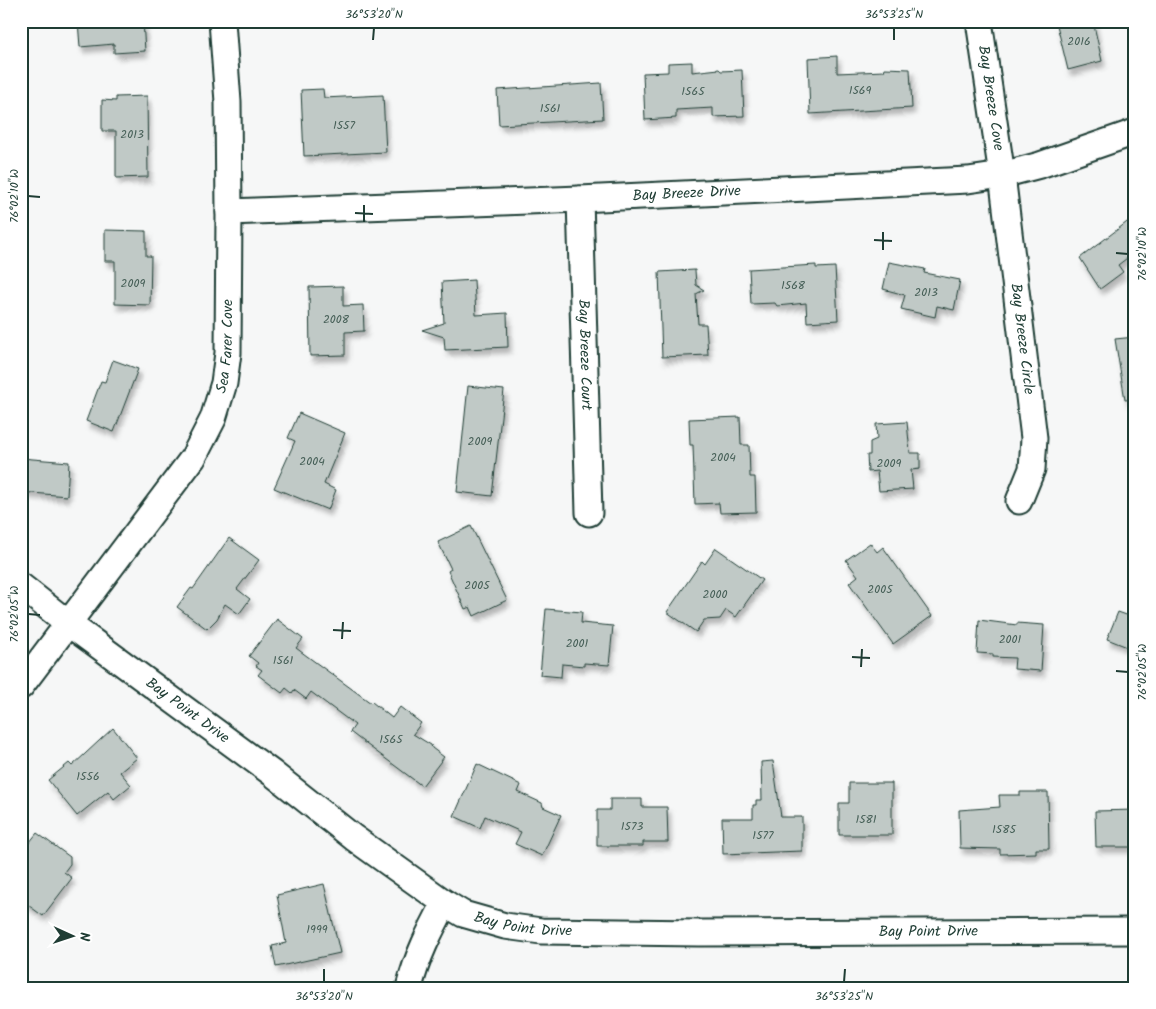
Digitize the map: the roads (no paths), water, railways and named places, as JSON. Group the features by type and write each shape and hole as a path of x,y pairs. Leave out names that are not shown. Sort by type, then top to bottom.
{"street":[{"name":"Sea Farer Cove","path":"21,686 193,458 213,419 224,383 228,353 229,212 228,102 222,21"},
{"name":"Bay Breeze Cove","path":"979,21 1002,175"},
{"name":"Bay Breeze Drive","path":"229,212 580,199 968,180 1002,175 1040,166 1135,132"},
{"name":"Bay Breeze Circle","path":"1002,175 1034,438 1032,469 1019,502"},
{"name":"Bay Breeze Court","path":"580,199 589,513"},
{"name":"Bay Point Drive","path":"21,586 204,725 272,773 354,838 463,914 505,926 541,931 709,933 1135,931"},
{"path":"409,988 413,972 427,937 445,903"}]}
